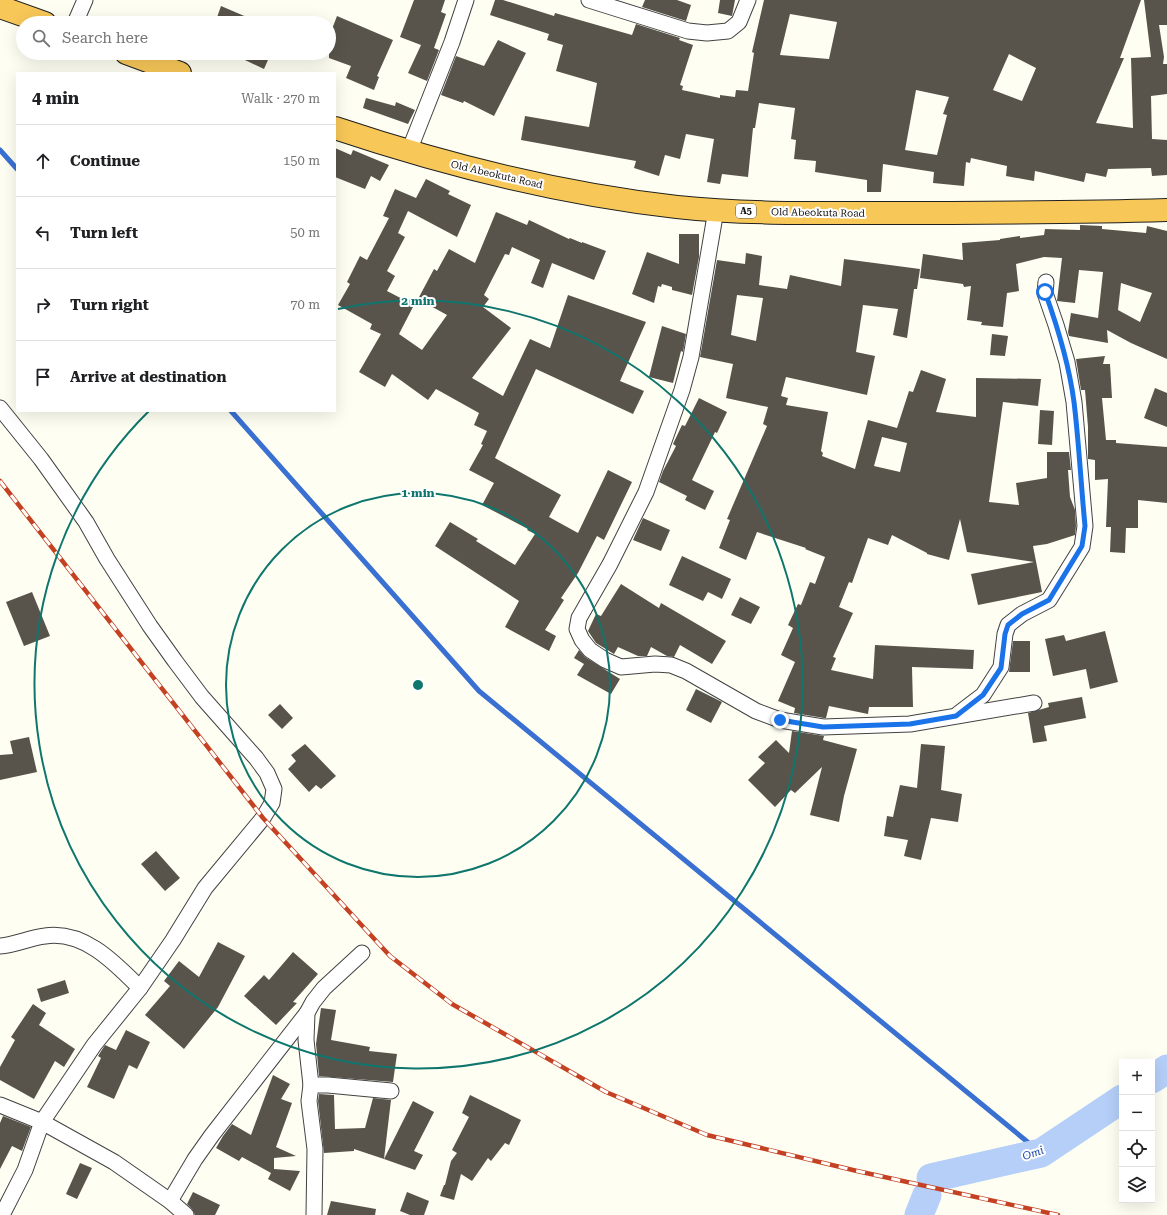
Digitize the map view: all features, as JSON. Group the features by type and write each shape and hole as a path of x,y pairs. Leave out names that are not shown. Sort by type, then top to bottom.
{"highway":[{"path":"0,7 25,16"},
{"path":"145,60 177,72"},
{"name":"Old Abeokuta Road","path":"336,128 409,151 527,182 602,196 676,207 785,212 941,213 1080,213 1167,210"}],"street":[{"path":"78,16 85,0"},
{"path":"409,151 452,42 466,0"},
{"path":"589,0 688,31 707,34 728,31 739,22 748,0"},
{"path":"716,210 691,357 682,390 646,492 610,564 579,618 577,629 582,640 590,650 604,660 621,667 655,664 671,665 686,671 756,711 780,720 823,727 910,724 1034,703"},
{"path":"956,716 983,695 1001,668 1005,634 1008,625 1022,614 1049,600 1082,546 1085,526 1074,402 1066,362 1045,292 1046,282"},
{"path":"0,408 41,459 86,522 107,559 150,626 175,661 202,697 256,758 267,773 274,789 272,804 264,818 205,888 173,940 140,988 94,1045 42,1122 25,1170 2,1215"},
{"path":"0,946 45,936 65,936 94,947 115,962 140,988"},
{"path":"170,1201 195,1159 252,1082 268,1065 324,988 362,953"},
{"path":"307,1013 306,1040 311,1085 309,1101 315,1149 314,1215"},
{"path":"311,1085 328,1085 391,1091"},
{"path":"0,1105 42,1122 114,1162 170,1201 186,1215"}],"building":[{"path":"414,0 445,0 441,12 446,14 434,48 439,50 427,81 408,73 421,45 400,37"},
{"path":"495,0 503,0 554,16 555,13 632,35 636,24 680,38 679,40 693,45 680,85 683,86 682,90 720,98 720,95 735,97 736,90 748,91 754,53 752,52 764,0 1141,0 1120,58 1124,58 1096,123 1133,128 1131,58 1151,57 1144,0 1167,0 1167,25 1159,25 1164,57 1163,64 1167,64 1167,94 1151,96 1152,139 1167,140 1167,175 1152,176 1151,168 1108,169 1106,177 1086,173 1084,182 1035,171 1034,181 1006,176 1007,166 971,158 970,163 966,162 964,186 933,183 934,172 883,164 881,192 867,192 867,180 815,172 816,161 794,159 796,140 791,139 795,108 759,103 755,128 753,128 748,177 722,174 720,184 707,182 714,139 686,134 680,159 665,155 659,176 634,168 636,161 521,140 525,116 589,127 597,83 556,71 563,45 547,40 549,34 490,15","holes":["790,14 837,22 829,59 780,55","1009,54 1036,68 1022,101 993,90","916,90 949,97 943,114 947,115 937,155 905,150"]},
{"path":"645,0 677,0 691,5 686,21 642,7"},
{"path":"720,0 735,0 732,16 718,13"},
{"path":"221,6 245,16 217,16"},
{"path":"337,16 393,40 377,76 379,77 374,90 346,78 351,66 334,60 336,60"},
{"path":"498,40 526,53 494,116 464,101 463,103 441,95 456,56 484,66"},
{"path":"245,60 268,60 264,69"},
{"path":"366,98 395,106 396,102 415,110 408,124 363,108"},
{"path":"336,148 351,155 353,150 389,165 380,181 371,176 365,189 336,177"},
{"path":"426,179 450,191 448,194 471,205 457,237 408,211 398,233 405,237 387,271 395,276 387,291 414,305 399,334 422,350 447,315 418,299 434,269 437,271 449,249 475,263 496,212 527,225 529,220 569,239 570,238 606,251 594,280 552,263 543,288 531,283 540,260 512,247 509,255 505,254 484,295 489,299 483,307 511,328 472,378 503,396 530,339 550,348 568,295 646,322 620,381 644,391 633,414 536,369 495,458 561,495 549,517 578,533 608,470 632,482 604,540 597,536 578,573 561,598 564,600 545,630 556,636 549,651 505,627 519,601 435,546 450,522 478,539 476,541 515,565 535,534 482,505 494,483 469,470 483,445 481,444 487,431 474,425 479,413 436,389 428,400 392,374 385,387 359,372 381,334 370,329 372,324 338,305 350,284 347,282 360,256 367,260 389,218 383,216 395,189 416,198"},
{"path":"1080,225 1102,226 1102,229 1146,233 1147,226 1167,231 1167,359 1131,343 1107,330 1108,343 1069,336 1068,332 1071,313 1098,318 1103,272 1079,270 1075,303 1057,301 1062,258 1044,257 1016,264 1019,291 1007,293 1003,327 981,325 982,322 967,320 971,286 964,287 963,284 920,278 923,254 963,260 962,243 1000,240 1020,236 1020,238 1044,235 1045,229 1080,230","holes":["1121,283 1152,293 1140,322 1118,310"]},
{"path":"679,234 699,234 699,257 692,295 672,290 672,287 662,284 661,287 658,286 654,303 632,294 647,252 679,264"},
{"path":"746,253 762,256 759,285 787,289 790,275 841,286 844,259 920,269 917,289 914,289 907,338 893,335 898,309 863,305 856,352 875,356 867,395 786,377 781,396 788,398 786,405 828,412 821,451 823,453 822,456 855,469 868,420 897,428 909,391 913,392 921,370 946,379 936,412 976,417 976,378 1041,379 1038,406 1003,402 989,502 1019,505 1016,483 1047,478 1047,452 1069,452 1071,470 1068,470 1070,497 1075,510 1075,535 1047,544 1033,546 1042,592 978,605 971,574 1034,562 967,552 960,519 949,560 927,554 892,535 888,545 868,538 852,583 849,582 839,607 853,613 833,657 836,658 831,670 873,679 875,645 974,650 973,669 912,667 913,707 869,707 868,714 829,706 826,718 824,718 794,713 795,708 778,701 795,662 781,655 793,628 788,625 798,604 801,605 810,582 815,584 825,557 805,549 806,548 757,532 746,560 719,548 730,520 727,519 767,426 763,424 768,407 726,398 733,364 700,357 717,260 745,264","holes":["737,295 763,298 756,341 731,335","882,437 907,443 900,472 874,466"]},
{"path":"662,326 686,334 683,352 681,351 673,383 649,377"},
{"path":"992,334 1008,336 1005,356 990,355"},
{"path":"1105,356 1103,364 1110,364 1112,398 1102,398 1106,440 1116,440 1116,443 1167,447 1167,503 1138,500 1138,528 1126,528 1125,553 1110,552 1111,527 1106,527 1108,479 1095,480 1095,460 1088,459 1088,427 1085,390 1081,390 1076,359"},
{"path":"1155,388 1167,393 1167,427 1144,418"},
{"path":"699,398 727,412 717,433 715,432 692,480 714,491 705,510 685,500 687,496 659,482 676,446 673,444 682,425 685,426"},
{"path":"1040,410 1054,411 1052,445 1038,444"},
{"path":"643,518 670,530 661,551 633,540"},
{"path":"682,556 731,579 722,599 708,592 703,601 669,585"},
{"path":"621,584 659,608 661,603 726,641 712,664 680,645 674,657 667,656 651,647 647,656 638,656 618,647 614,654 596,643 588,631 596,614 601,616"},
{"path":"32,592 50,636 24,646 6,602"},
{"path":"740,597 760,607 751,624 731,615"},
{"path":"1105,631 1118,682 1090,689 1086,669 1053,676 1045,639 1064,635 1066,641"},
{"path":"1013,641 1030,641 1030,672 1009,672"},
{"path":"579,650 585,657 620,679 611,694 577,675 584,664 574,658"},
{"path":"696,689 722,702 711,723 686,710"},
{"path":"1082,697 1086,718 1044,726 1047,741 1033,743 1028,713 1049,707 1048,703"},
{"path":"280,704 293,718 282,729 268,715"},
{"path":"792,731 824,736 823,740 857,749 844,796 839,822 810,815 822,767 795,793 791,790 775,807 748,780 765,763 758,757 776,740 789,753"},
{"path":"29,737 37,772 0,780 0,755 13,754 10,741"},
{"path":"305,744 336,776 321,789 316,785 309,792 288,769 296,761 291,755"},
{"path":"921,744 945,746 941,790 962,794 958,822 931,818 921,860 904,856 908,840 884,836 887,816 893,817 900,785 917,788"},
{"path":"156,851 180,878 165,891 141,864"},
{"path":"218,942 245,956 218,1007 184,1049 145,1015 170,986 164,981 179,961 199,977"},
{"path":"293,952 318,974 293,1002 297,1003 276,1025 244,996 264,975 269,980"},
{"path":"65,980 69,993 41,1002 37,989"},
{"path":"33,1004 46,1013 39,1025 75,1049 64,1067 55,1061 34,1099 0,1080 0,1067 15,1040 11,1037"},
{"path":"321,1008 336,1010 331,1040 370,1047 369,1051 397,1054 393,1082 319,1076 316,1044"},
{"path":"126,1030 150,1042 137,1069 129,1065 114,1099 87,1087 101,1058 98,1056 105,1045 116,1050"},
{"path":"273,1075 290,1084 281,1099 292,1103 276,1147 296,1156 274,1158 274,1169 300,1171 290,1191 268,1179 271,1173 242,1157 239,1161 216,1148 232,1124 251,1135"},
{"path":"319,1094 334,1095 335,1129 365,1128 373,1098 391,1100 384,1159 354,1149 354,1151 324,1153 318,1101"},
{"path":"470,1095 521,1120 509,1145 505,1143 491,1161 488,1158 472,1181 461,1174 454,1200 440,1196 445,1185 451,1161 457,1153 452,1150 469,1117 462,1113"},
{"path":"413,1101 434,1112 414,1151 423,1155 415,1170 384,1159"},
{"path":"3,1116 31,1127 22,1151 12,1146 0,1169 0,1123"},
{"path":"80,1163 92,1168 77,1199 66,1194"},
{"path":"193,1192 220,1205 215,1215 195,1215 187,1204"},
{"path":"407,1192 429,1201 424,1215 410,1215 400,1211"},
{"path":"331,1201 376,1209 375,1215 327,1215"}],"waterway":[{"path":"0,150 16,168"},
{"path":"232,412 479,691 1041,1153"},
{"name":"Omi","path":"1155,1077 1167,1069"},
{"name":"Omi","path":"931,1178 1041,1153 1119,1101"},
{"name":"Omi","path":"919,1215 927,1195"}],"railway":[{"path":"0,481 263,818 390,956 452,1004 606,1092 707,1135 857,1171 1058,1215"}],"route":[{"path":"780,720 823,727 910,724 956,716 983,695 1001,668 1005,634 1008,625 1022,614 1049,600 1082,546 1085,526 1074,402 1066,362 1045,292"}]}
